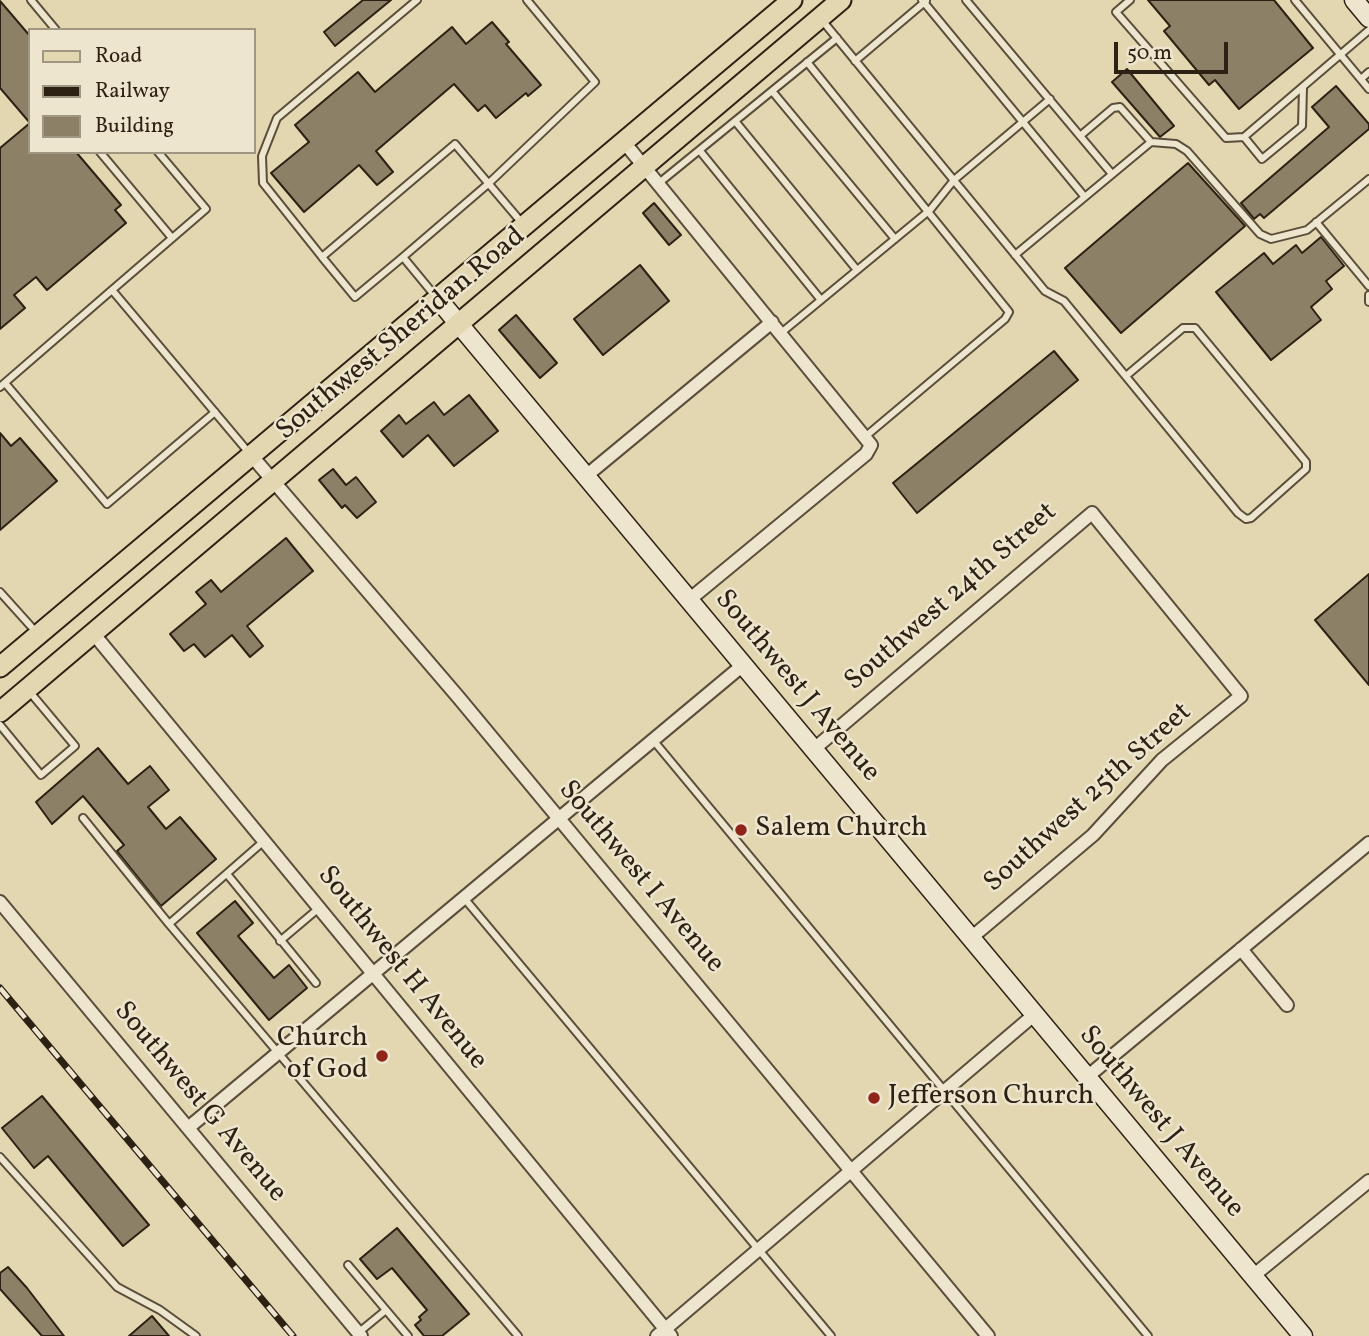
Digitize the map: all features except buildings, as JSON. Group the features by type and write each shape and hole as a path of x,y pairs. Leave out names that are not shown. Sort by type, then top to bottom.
{"main road":[{"name":"Southwest Sheridan Road","path":"0,667 792,0"},
{"name":"Southwest Sheridan Road","path":"0,712 841,0"}],"street":[{"path":"1354,0 1369,18"},
{"path":"624,142 872,445 866,454 690,600"},
{"name":"Southwest J Avenue","path":"438,299 1303,1336"},
{"path":"586,476 772,322"},
{"name":"Southwest I Avenue","path":"251,456 558,817 988,1336"},
{"name":"Southwest 24th Street","path":"814,749 1091,513 1241,696"},
{"name":"Southwest H Avenue","path":"93,633 664,1334"},
{"path":"188,1128 743,665"},
{"name":"Southwest 25th Street","path":"971,938 1093,835 1162,760 1241,696"},
{"path":"1087,1077 1369,843"},
{"name":"Southwest G Avenue","path":"0,902 359,1334"},
{"path":"1241,949 1287,1005"},
{"path":"664,1334 1035,1014"},
{"path":"1253,1276 1369,1181"}],"lane":[{"path":"31,0 54,28"},
{"path":"417,0 277,118 262,156 263,183 355,297 488,184 595,82 527,0"},
{"path":"966,0 1112,174"},
{"path":"1130,0 1115,12 1226,138 1244,137 1369,30"},
{"path":"1295,0 1369,89"},
{"path":"855,61 924,1 1084,196"},
{"path":"820,18 1045,291 1064,301 1126,376 1245,519 1251,519 1306,469 1306,462 1195,328 1183,328 1126,376"},
{"path":"659,183 836,38"},
{"path":"807,62 1009,312 866,436"},
{"path":"1361,79 1369,72"},
{"path":"1244,137 1262,159 1302,126 1303,88"},
{"path":"772,90 895,239"},
{"path":"781,333 930,211 954,180 1049,99"},
{"path":"1080,136 1113,108 1120,107 1151,142 1176,145 1187,150 1266,238 1301,233 1369,179"},
{"path":"735,121 857,270"},
{"path":"1015,255 1151,142"},
{"path":"322,257 455,144 524,225"},
{"path":"700,151 821,300"},
{"path":"102,154 172,238"},
{"path":"160,154 206,209 2,385 107,503 215,412"},
{"path":"1316,222 1369,286"},
{"path":"402,257 438,299"},
{"path":"112,290 251,456"},
{"path":"1369,295 1369,302"},
{"path":"0,592 38,635"},
{"path":"0,725 41,775 75,747 27,689"},
{"path":"653,740 1148,1336"},
{"path":"83,818 276,1053 518,1336"},
{"path":"169,924 264,841"},
{"path":"227,874 316,984"},
{"path":"463,896 831,1336"},
{"path":"280,941 319,908"},
{"path":"0,1157 117,1287 160,1310 196,1336"},
{"path":"348,1265 408,1336"},
{"path":"359,1334 386,1310"}],"railway":[{"path":"0,988 293,1336"}],"place":[{"name":"Salem Church","path":"741,830"},
{"name":"Church of God","path":"382,1056"},
{"name":"Jefferson Church","path":"874,1098"}]}
